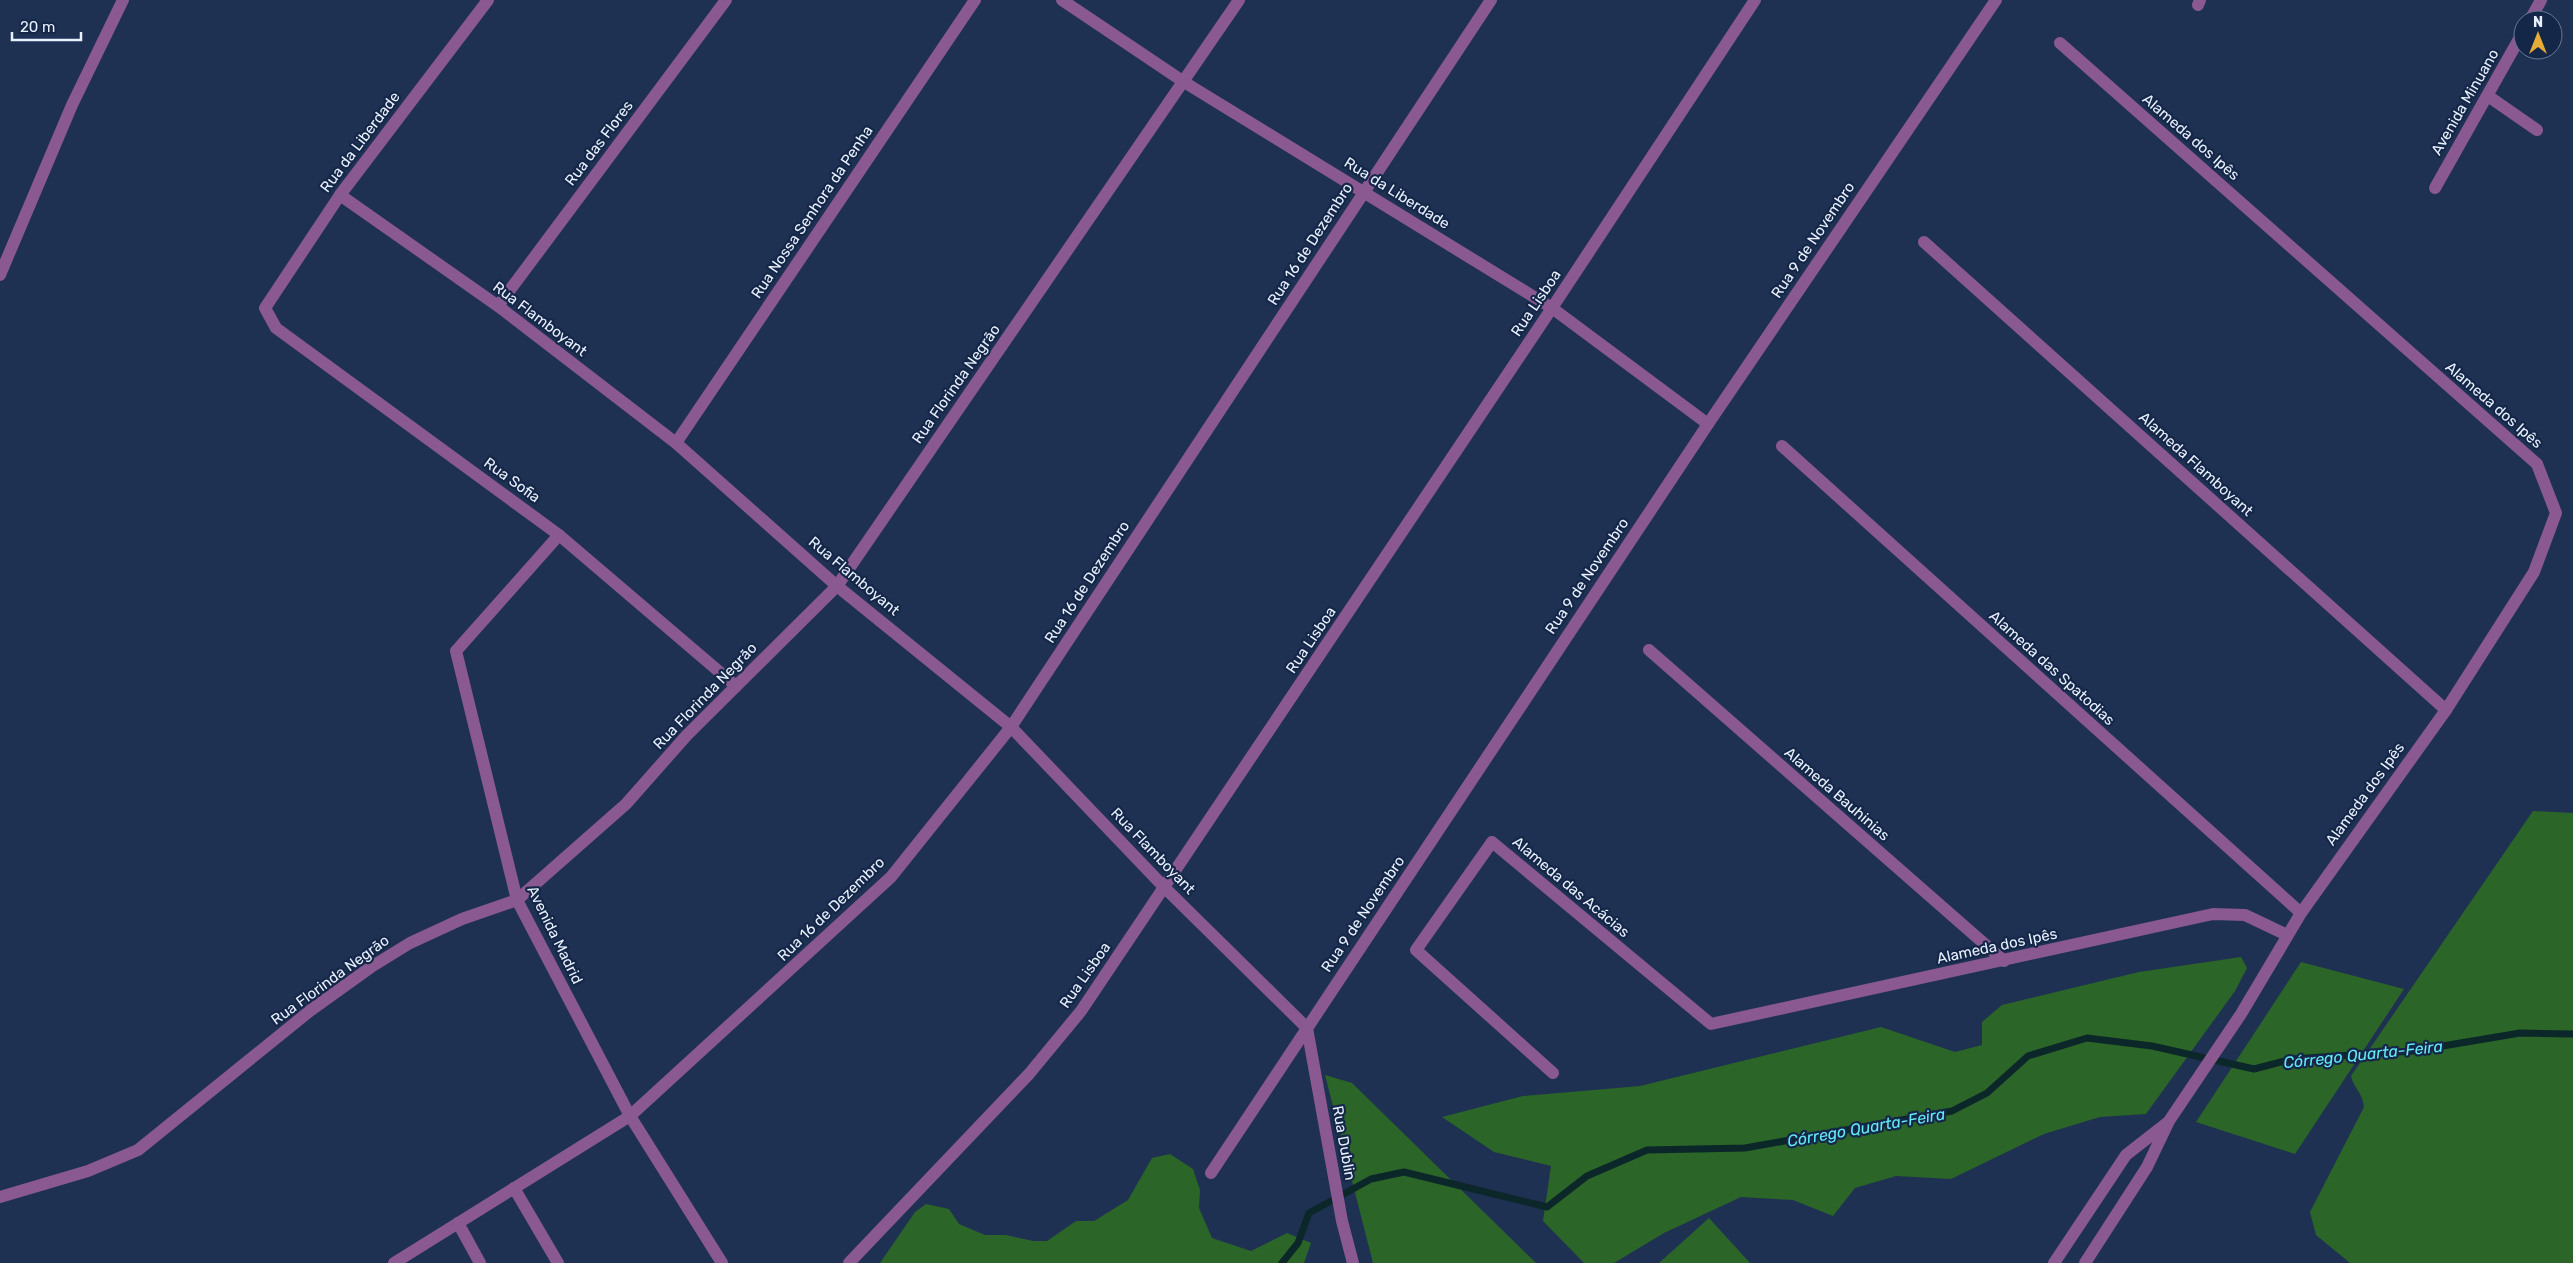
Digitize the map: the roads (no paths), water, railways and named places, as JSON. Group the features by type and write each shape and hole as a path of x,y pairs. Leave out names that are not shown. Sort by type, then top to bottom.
{"street":[{"path":"0,274 72,105 123,0"},
{"name":"Rua da Liberdade","path":"265,308 340,195 488,0"},
{"name":"Rua das Flores","path":"498,306 726,0"},
{"name":"Rua Nossa Senhora da Penha","path":"676,443 974,0"},
{"name":"Rua da Liberdade","path":"1062,0 1184,82 1552,308 1708,424"},
{"name":"Rua Florinda Negrão","path":"0,1197 88,1171 138,1150 311,1010 371,967 410,943 462,919 517,900 626,804 688,734 837,586 1239,0"},
{"name":"Rua 16 de Dezembro","path":"394,1263 630,1116 891,877 1011,727 1491,0"},
{"name":"Rua Lisboa","path":"849,1263 1029,1074 1081,1011 1552,308 1755,0"},
{"name":"Rua 9 de Novembro","path":"1211,1173 1708,424 1996,0"},
{"name":"Alameda dos Ipês","path":"2060,44 2536,464 2556,513 2537,563 2446,710 2300,913 2241,1014 2169,1121 2147,1167 2085,1263"},
{"name":"Avenida Minuano","path":"2435,188 2513,50"},
{"path":"2488,96 2537,130"},
{"name":"Rua Flamboyant","path":"340,195 498,306 676,443 837,586 1011,727 1165,888 1307,1028"},
{"name":"Alameda Flamboyant","path":"1924,242 2446,710"},
{"name":"Rua Sofia","path":"265,308 276,328 559,535 736,686"},
{"name":"Alameda das Spatodias","path":"1782,446 2300,913"},
{"name":"Avenida Madrid","path":"559,535 456,651 517,900 630,1116 722,1263"},
{"name":"Alameda Bauhinias","path":"1649,650 2004,961"},
{"name":"Alameda das Acácias","path":"1553,1073 1416,950 1492,842 1711,1024"},
{"name":"Alameda dos Ipês","path":"1711,1024 2213,914 2245,915 2287,935"},
{"name":"Rua Dublin","path":"1307,1028 1342,1221 1353,1263"},
{"name":"Alameda dos Ipês","path":"2054,1263 2126,1154 2169,1121"},
{"path":"514,1188 558,1263"},
{"path":"458,1223 480,1263"}],"waterway":[{"name":"Córrego Quarta-Feira","path":"1282,1263 1298,1243 1309,1213 1371,1179 1404,1172 1547,1207 1587,1176 1647,1150 1745,1148 1952,1111 1987,1093 2028,1056 2087,1038 2152,1046 2254,1069 2292,1059 2413,1051 2520,1033 2573,1034"}]}
